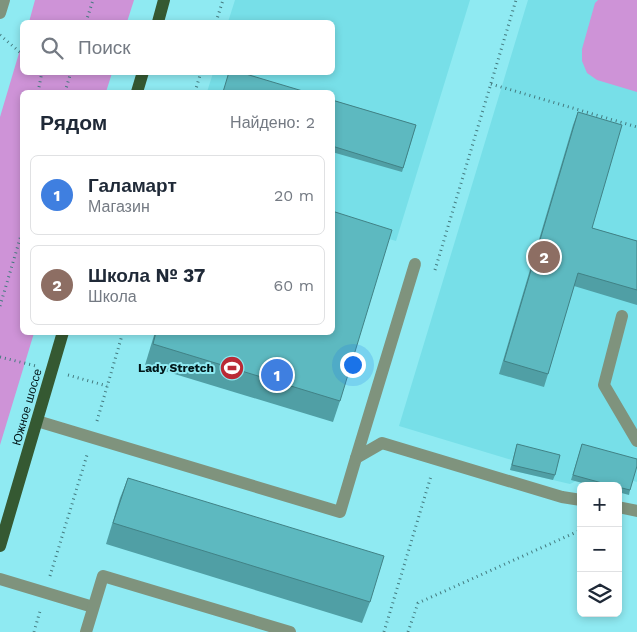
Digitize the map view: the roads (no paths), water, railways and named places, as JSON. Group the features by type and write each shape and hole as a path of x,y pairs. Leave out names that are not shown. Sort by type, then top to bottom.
{"main road":[{"path":"159,20 164,0"},
{"path":"138,90 142,75"},
{"name":"Южное шоссе","path":"0,546 63,335"}],"street":[{"path":"0,13 4,0"},
{"path":"37,421 340,512 415,264"},
{"path":"622,316 604,384 637,441"},
{"path":"356,458 382,443 562,497 577,499"},
{"path":"622,507 637,509"},
{"path":"86,632 103,576 290,632"},
{"path":"0,580 93,607"}],"place":[{"name":"Школа № 37","path":"544,257"},
{"name":"Lady Stretch","path":"232,368"},
{"name":"Галамарт","path":"277,375"}]}
